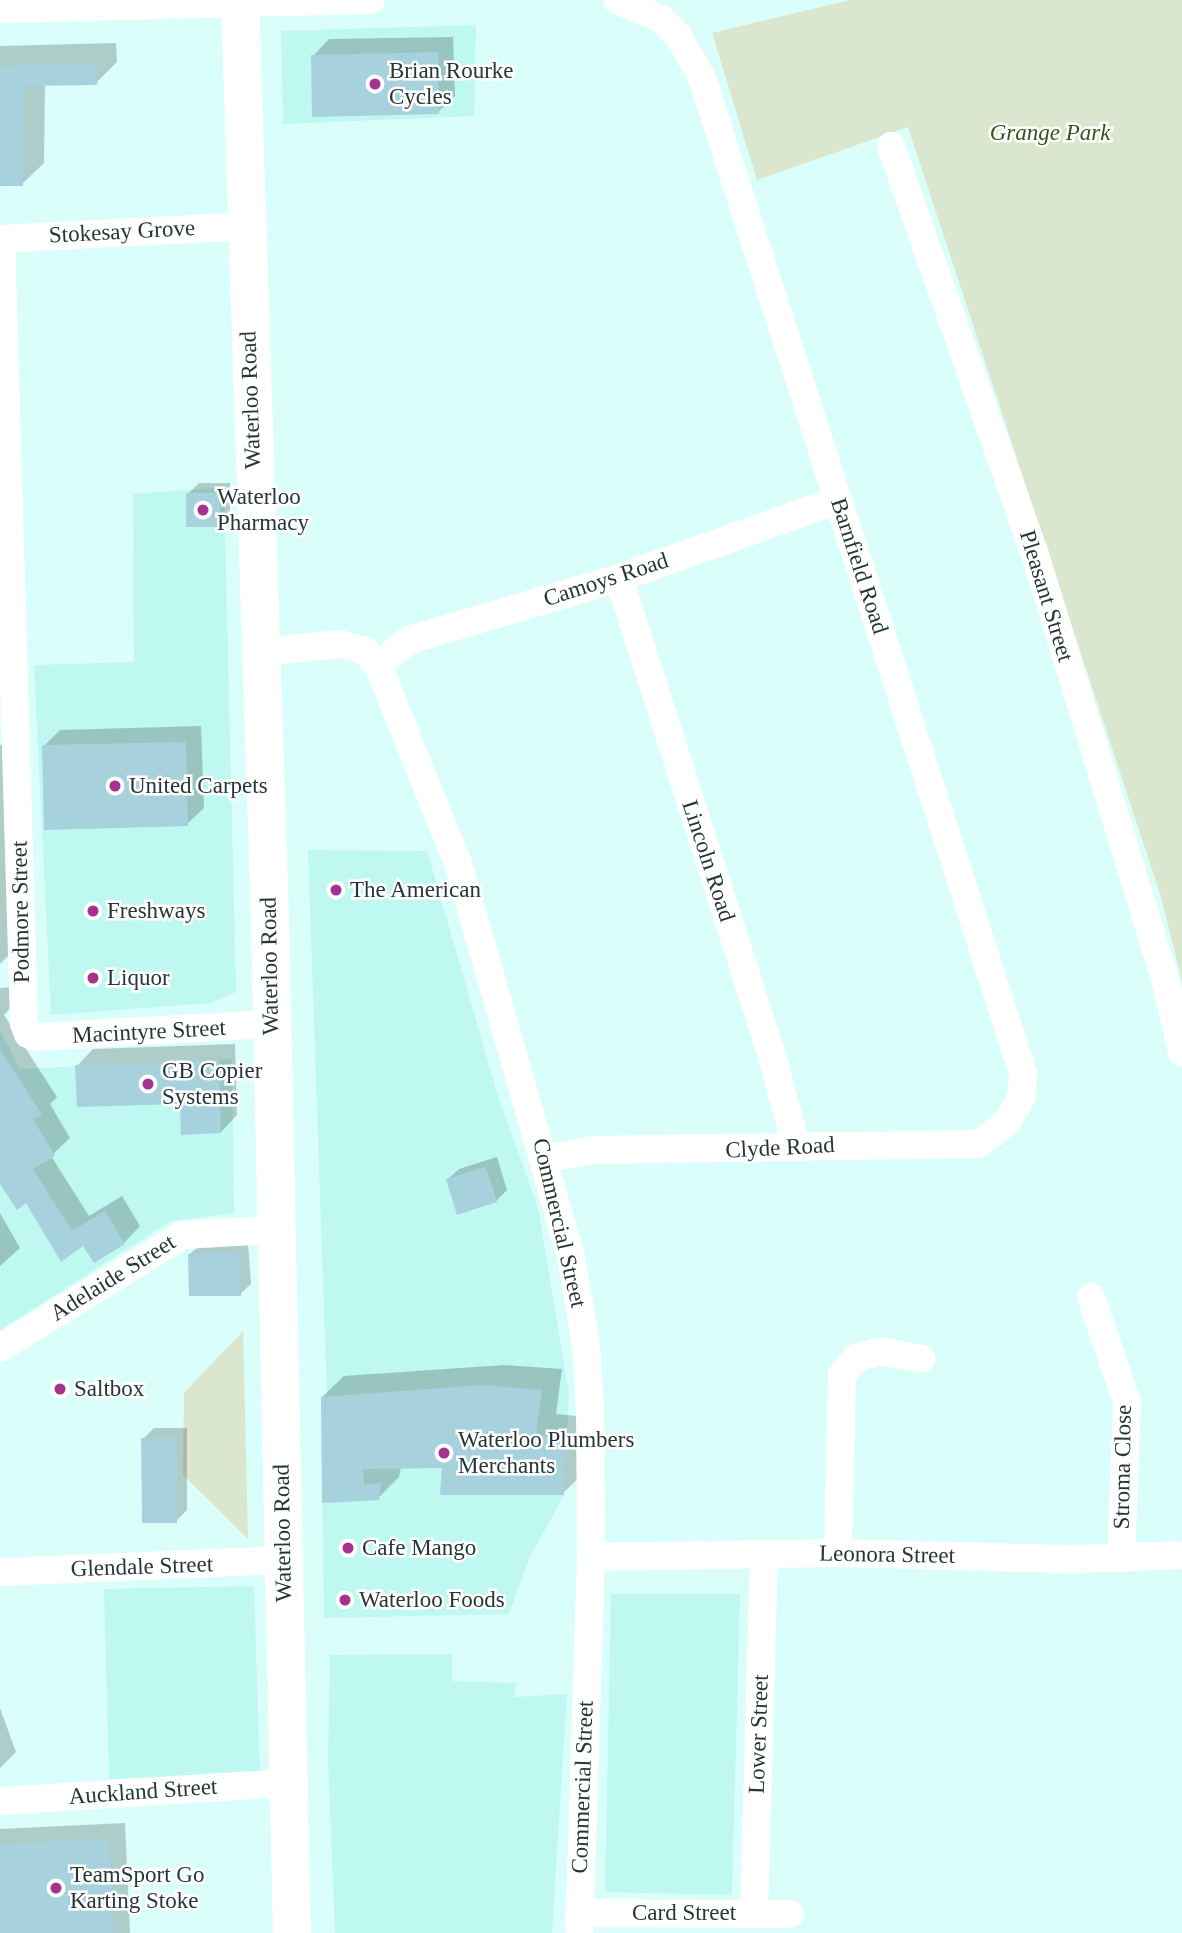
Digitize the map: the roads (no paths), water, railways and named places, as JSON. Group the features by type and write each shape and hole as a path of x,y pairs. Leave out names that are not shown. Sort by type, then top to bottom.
{"main road":[{"name":"Waterloo Road","path":"240,2 245,226 261,652 285,1560 286,1783 292,1933"}],"street":[{"path":"0,9 52,3 371,0"},
{"name":"Barnfield Road","path":"617,0 662,19 678,37 702,78 1023,1073 1022,1096 1008,1121"},
{"name":"Pleasant Street","path":"891,146 1034,551 1166,983 1182,1052"},
{"name":"Stokesay Grove","path":"1,239 245,226"},
{"name":"Podmore Street","path":"1,239 3,542 22,874 23,1024 28,1034"},
{"name":"Camoys Road","path":"378,666 409,640 619,578 838,500"},
{"name":"Lincoln Road","path":"619,578 772,1056 796,1144"},
{"path":"261,652 340,644 364,650 378,666"},
{"name":"Commercial Street","path":"378,666 458,863 519,1077 546,1159 571,1257 586,1345 591,1558 579,1923"},
{"name":"Macintyre Street","path":"28,1034 36,1037 143,1033 270,1024"},
{"name":"Clyde Road","path":"546,1159 592,1150 722,1150 796,1144 979,1144 1008,1121"},
{"name":"Adelaide Street","path":"0,1348 183,1235 276,1230"},
{"name":"Stroma Close","path":"1091,1297 1127,1403 1121,1558"},
{"path":"838,1553 842,1375 856,1358 880,1351 921,1359"},
{"name":"Leonora Street","path":"591,1558 838,1553 1121,1558 1182,1555"},
{"name":"Lower Street","path":"754,1913 764,1555"},
{"name":"Glendale Street","path":"0,1572 285,1560"},
{"name":"Auckland Street","path":"0,1801 286,1783"},
{"name":"Card Street","path":"579,1923 754,1913 790,1914"}],"place":[{"name":"Brian Rourke Cycles","path":"375,84"},
{"name":"Waterloo Pharmacy","path":"203,510"},
{"name":"United Carpets","path":"115,786"},
{"name":"The American","path":"336,890"},
{"name":"Freshways","path":"93,911"},
{"name":"Liquor","path":"93,978"},
{"name":"GB Copier Systems","path":"148,1084"},
{"name":"Saltbox","path":"60,1389"},
{"name":"Waterloo Plumbers Merchants","path":"444,1453"},
{"name":"Cafe Mango","path":"348,1548"},
{"name":"Waterloo Foods","path":"345,1600"},
{"name":"TeamSport Go Karting Stoke","path":"56,1888"}],"park label":[{"name":"Grange Park","path":"1050,133"}]}
